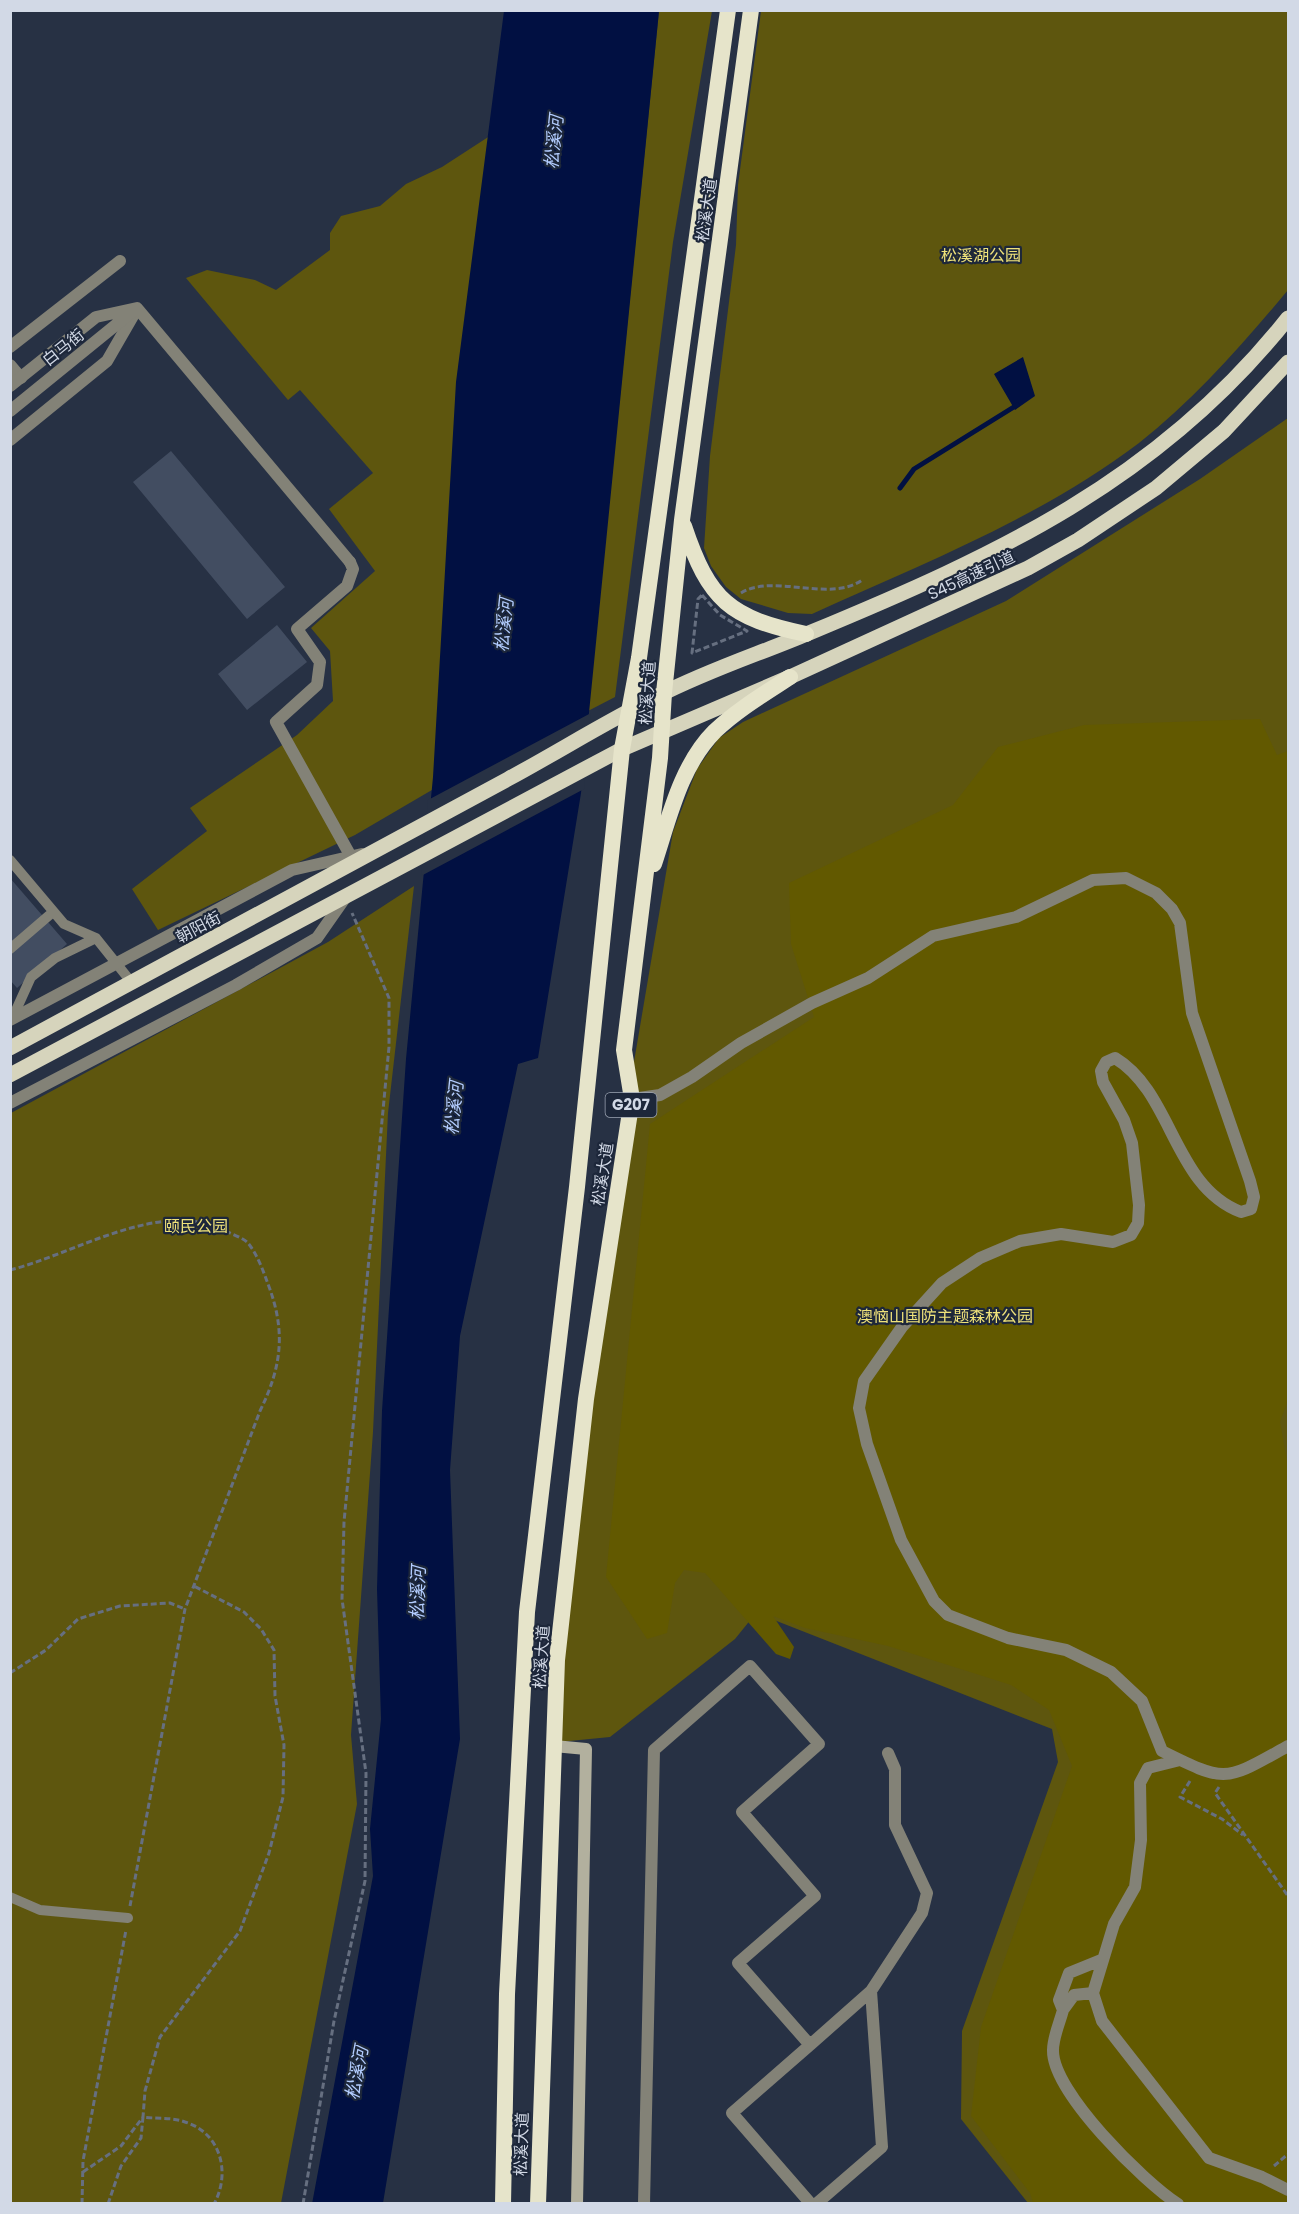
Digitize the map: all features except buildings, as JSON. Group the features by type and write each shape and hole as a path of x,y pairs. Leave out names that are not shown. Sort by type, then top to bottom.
{"highway":[{"name":"松溪大道","path":"503,2204 507,1994 527,1612 577,1187 622,749 639,658 728,10"},
{"name":"松溪大道","path":"538,2204 557,1660 586,1399 632,1099 624,1050 663,733 664,693 682,520 751,10"},
{"path":"682,520 699,567 722,600 749,620 806,634"},
{"path":"643,899 685,775 699,750 723,724 790,677"}],"main road":[{"name":"S45高速引道","path":"599,730 628,711 664,693 928,583 1005,546 1124,474 1202,410 1249,363 1288,318"},
{"name":"S45高速引道","path":"345,898 622,749 663,733 982,591 1078,540 1156,488 1224,431 1288,362"},
{"name":"朝阳街","path":"10,1048 132,983 352,860 372,852 599,730"},
{"path":"10,1075 345,898"},
{"path":"132,983 144,1004"},
{"path":"554,1746 586,1749 577,2204"}],"street":[{"path":"10,347 120,261"},
{"path":"10,440 107,361 137,308 350,562 353,569 347,586 297,629 320,662 317,685 276,722 352,860 292,870 11,1018"},
{"name":"白马街","path":"10,386 96,317 137,308"},
{"name":"白马街","path":"10,411 137,308"},
{"path":"10,365 21,378"},
{"path":"632,1099 660,1095 692,1077 741,1042 812,1003 868,978 933,936 1016,917 1093,880 1126,878 1145,886 1164,900 1180,923 1192,1013 1250,1181 1254,1197 1251,1209 1241,1212 1229,1208 1215,1195 1180,1151 1154,1100 1138,1077 1115,1058 1106,1062 1101,1071 1102,1082 1124,1120 1132,1143 1139,1205 1138,1223 1131,1235 1113,1242 1061,1234 1020,1241 980,1258 942,1283 902,1327 864,1381 860,1408 867,1444 901,1540 934,1601 948,1616 1008,1638 1066,1650 1111,1672 1142,1701 1162,1751 1198,1770 1227,1776 1240,1772 1288,1746"},
{"path":"10,1102 236,985 317,938 345,898"},
{"path":"644,2204 654,1750 750,1666 819,1744 742,1812 815,1896 738,1963 810,2044"},
{"path":"811,2204 732,2113 871,1991 922,1913 927,1893 895,1825 895,1769 888,1752"},
{"path":"1180,1760 1148,1768 1140,1784 1141,1840 1135,1887 1114,1924 1101,1960 1093,1993 1102,2021 1209,2158 1262,2177 1288,2190"},
{"path":"1064,2010 1059,2000 1069,1973 1101,1960"},
{"path":"816,2204 882,2146 871,1991"},
{"path":"1093,1993 1074,1995 1064,2010 1053,2050 1058,2071 1073,2100 1132,2164 1162,2193 1178,2204"}],"lane":[{"path":"10,860 64,924 96,938 132,983"},
{"path":"10,948 53,912"},
{"path":"11,1018 31,977 55,958 96,938"},
{"path":"10,1897 40,1910 128,1918"}],"path":[{"path":"735,599 751,588 847,587 862,580"},
{"path":"702,595 720,615 747,631 692,653 698,599 702,595"},
{"path":"303,2204 334,2021 365,1881 366,1773 342,1599 346,1499 389,1047 389,998 345,898"},
{"path":"10,1270 155,1221 212,1223 247,1242 261,1266 279,1312 276,1379 260,1411 185,1609 82,2172 82,2204"},
{"path":"108,2204 121,2166 141,2138 145,2091 160,2037 240,1931 269,1853 283,1797 284,1745 275,1696 274,1650 261,1629 244,1612 194,1586"},
{"path":"10,1673 46,1650 78,1619 120,1606 170,1603 185,1609"},
{"path":"1198,1770 1180,1797 1222,1819 1246,1836"},
{"path":"1227,1776 1215,1793 1288,1896"},
{"path":"82,2172 121,2146 143,2116"},
{"path":"143,2116 184,2121 204,2132 213,2141 223,2173 222,2184 214,2204"}],"green space":[{"path":"659,11 712,11 673,242 615,697 588,711"},
{"name":"松溪湖公园","path":"761,11 1288,11 1288,290 1236,351 1180,408 1139,443 1101,470 1022,517 980,538 812,614 788,613 741,599 726,587 711,566 704,548 710,456 736,245 738,185"},
{"path":"499,130 449,780 355,835 158,930 132,889 207,831 190,808 297,735 333,701 330,651 311,628 375,571 329,509 373,473 300,390 288,400 186,278 207,270 255,280 276,290 330,250 330,233 341,216 380,206 406,184 442,167"},
{"name":"澳恼山国防主题森林公园","path":"1288,418 1288,2203 1028,2203 961,2119 962,2031 1058,1762 1052,1729 756,1613 735,1639 610,1737 549,1743 617,1162 673,832 697,769 719,738 743,722 1006,601 1200,479"},
{"name":"澳恼山国防主题森林公园","path":"1260,719 1277,755 1288,751 1288,1400 1280,1422 1288,1467 1288,2203 1033,2203 1030,2193 971,2116 981,2027 1072,1766 1049,1710 1011,1685 888,1646 805,1628 773,1616 794,1647 790,1659 776,1654 705,1573 684,1570 675,1583 667,1633 647,1639 606,1577 650,1124 814,1017 791,944 789,883 953,805 998,747 1084,725"},
{"name":"颐民公园","path":"414,886 388,1113 373,1432 351,1735 357,1804 281,2203 11,2204 11,1113 328,942"}],"water":[{"name":"松溪河","path":"504,11 659,11 581,793 538,1058 518,1064 460,1336 450,1470 460,1739 383,2203 312,2204 373,1876 370,1829 381,1719 377,1589 382,1411 406,1059 433,777 456,382"},
{"path":"1023,357 1035,396 1015,410 994,374"}],"pier":[{"path":"591,713 584,789 421,876 428,800"}],"waterway":[{"path":"900,488 914,469 1017,405"}]}
